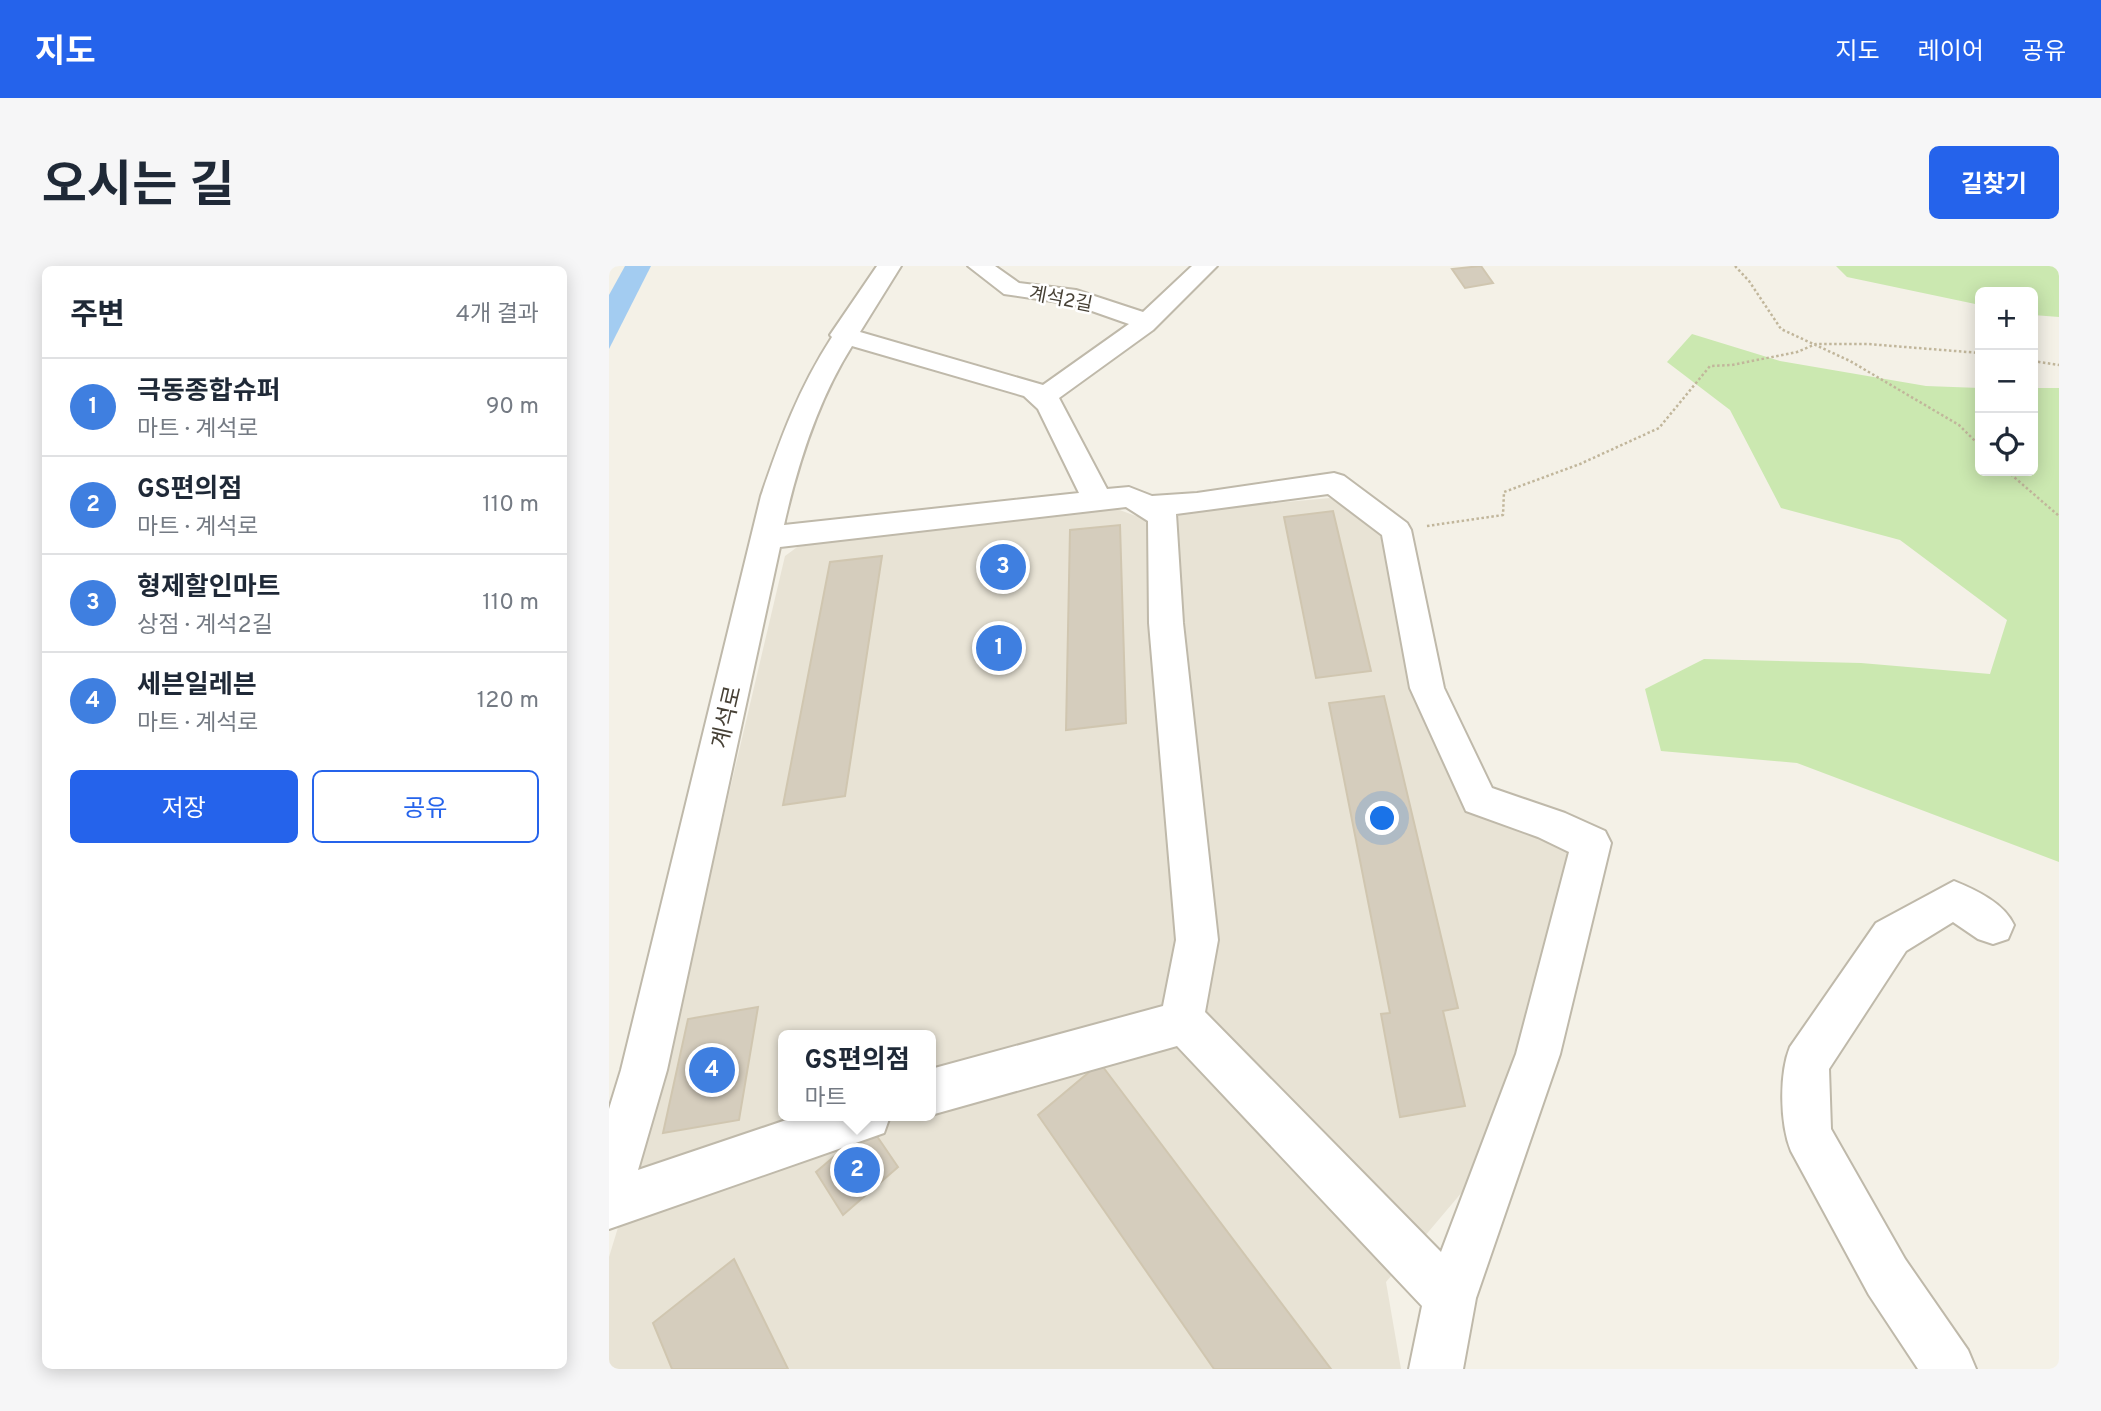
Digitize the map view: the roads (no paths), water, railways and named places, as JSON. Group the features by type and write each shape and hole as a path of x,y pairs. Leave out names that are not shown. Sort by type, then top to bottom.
{"street":[{"name":"계석로","path":"609,1186 644,1070 776,496 801,420 820,376 843,335 889,266"},
{"name":"계석2길","path":"980,266 1012,289 1076,297 1136,318 1145,325"},
{"path":"1042,398 1145,325 1205,266"},
{"path":"843,335 1033,390 1050,405 1098,500"},
{"path":"1149,506 1197,503 1333,483 1396,530 1427,688 1479,800 1551,825 1591,843 1538,1054 1450,1298 1436,1369"},
{"path":"768,538 1129,496 1149,506 1163,518 1166,624 1197,940 1182,1020"},
{"path":"1949,1369 1887,1277 1808,1134 1806,1063 1891,937 1954,900 1993,925"},
{"path":"1182,1020 1450,1298"},
{"path":"936,1090 1165,1029 1182,1020"},
{"path":"609,1204 852,1121"}],"water":[{"path":"625,266 651,266 609,349 609,295"}],"place":[{"name":"형제할인마트","path":"1003,567"},
{"name":"극동종합슈퍼","path":"999,648"},
{"name":"세븐일레븐","path":"712,1070"},
{"name":"GS편의점","path":"857,1170"}]}
